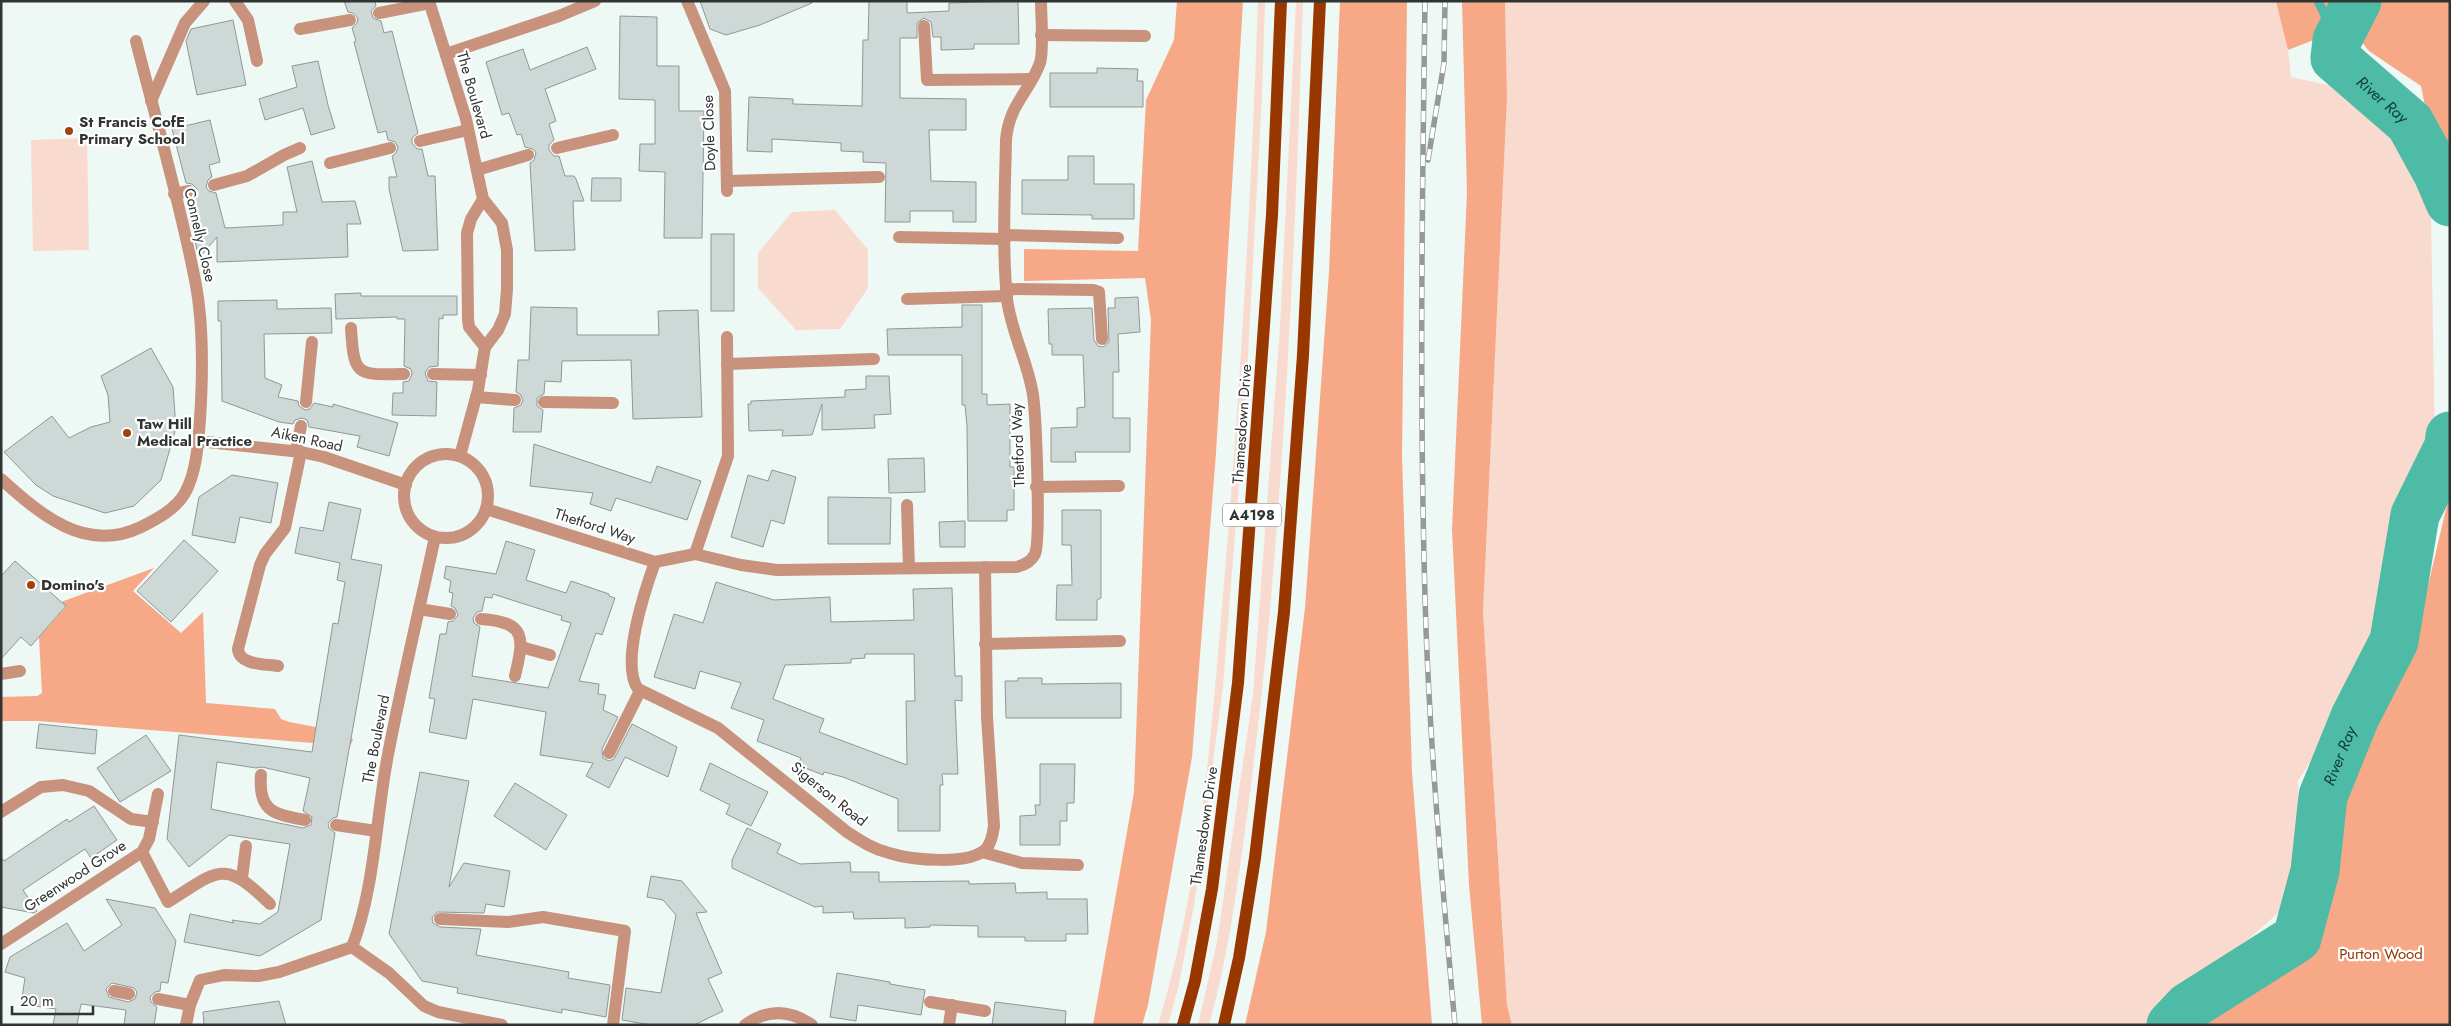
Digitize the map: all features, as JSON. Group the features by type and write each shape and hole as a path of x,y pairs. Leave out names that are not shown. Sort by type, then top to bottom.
{"main road":[{"name":"Thamesdown Drive","path":"1183,1025 1195,980 1212,889 1239,674 1272,215 1281,1"},
{"name":"A4198","path":"1224,1025 1239,958 1254,867 1284,612 1303,355 1320,1"}],"street":[{"path":"151,102 185,23 204,1"},
{"path":"235,1 248,20 257,61"},
{"path":"446,54 559,16 595,1"},
{"name":"Doyle Close","path":"687,1 725,91 727,186 879,177"},
{"name":"Thetford Way","path":"486,509 655,562 695,554 741,565 777,570 1017,567 1025,565 1035,554 1036,487 1033,395 1007,292 1005,237 1007,122 1041,61 1041,1"},
{"path":"379,13 429,2"},
{"name":"The Boulevard","path":"429,2 468,130 482,199"},
{"path":"300,29 350,20"},
{"path":"924,26 926,80 1032,79"},
{"path":"1041,35 1145,36"},
{"name":"Connelly Close","path":"136,41 195,281 203,368 198,440"},
{"path":"420,141 468,130"},
{"path":"557,148 614,135"},
{"path":"214,185 247,176 300,148"},
{"path":"330,163 390,148"},
{"path":"477,170 528,155"},
{"path":"174,194 189,191"},
{"path":"460,456 476,397 485,347 498,330 505,314 507,275 505,236 502,223 497,214 482,199 471,218 468,233 468,319 473,333 485,347"},
{"path":"899,237 1118,238"},
{"path":"907,299 1007,292 1093,290 1099,292 1102,339"},
{"path":"351,328 353,359 360,370 374,374 404,374"},
{"path":"695,554 727,462 727,337"},
{"path":"306,402 312,342"},
{"path":"727,364 874,359"},
{"path":"433,374 481,375"},
{"path":"476,397 515,400"},
{"path":"544,402 613,403"},
{"path":"278,666 243,659 238,649 260,565 265,554 285,528 301,426"},
{"path":"1,479 35,509 59,525 91,534 118,535 138,528 162,516 177,503 189,482 198,440"},
{"name":"Aiken Road","path":"198,440 298,451 324,457 406,485"},
{"path":"443,454 460,456 474,464 484,478 488,494 486,509 482,519 470,532 453,538 435,537 421,529 410,517 404,502 406,485 413,470 426,459 443,454"},
{"path":"1036,487 1119,486"},
{"path":"907,505 909,568"},
{"name":"The Boulevard","path":"352,947 359,930 367,896 387,760 435,537"},
{"path":"610,753 640,691 634,685 631,674 636,621 655,562"},
{"path":"985,567 985,644 994,826 991,843 982,852 1022,863 1078,865"},
{"path":"419,609 450,614"},
{"path":"481,619 509,624 520,636 521,647 515,676"},
{"path":"985,644 1120,641"},
{"path":"521,647 550,655"},
{"path":"1,674 20,671"},
{"name":"Sigerson Road","path":"640,691 718,728 847,832 869,846 889,854 946,859 966,858 982,852"},
{"path":"261,775 260,797 270,810 305,820"},
{"path":"1,812 41,787 63,785 89,791 131,819 153,822"},
{"name":"Greenwood Grove","path":"1,944 142,852 149,839 158,794"},
{"path":"336,825 376,831"},
{"path":"246,846 242,878 270,904"},
{"name":"Greenwood Grove","path":"142,852 168,902 214,874 233,874 242,878"},
{"path":"440,919 508,922 543,918 625,931 612,1025"},
{"path":"186,1025 190,1004 200,980 224,975 258,976 279,972 352,947 389,974 424,1006 438,1012 478,1023 502,1025"},
{"path":"114,991 129,994"},
{"path":"158,999 190,1004"},
{"path":"930,1002 985,1010"},
{"path":"949,1025 952,1005"},
{"path":"745,1025 758,1016 771,1013 795,1016 812,1025"}],"shaded area":[{"path":"1258,1 1265,1 1262,94 1246,393 1223,686 1195,900 1179,984 1168,1025 1158,1025 1184,920 1194,866 1214,704 1240,373"},
{"path":"1296,1 1303,1 1294,242 1280,482 1267,642 1249,800 1228,939 1209,1025 1198,1025 1217,942 1253,694 1280,328"},
{"path":"1505,1 2343,1 2321,37 2288,50 2291,77 2346,89 2395,137 2431,218 2435,447 2403,534 2382,622 2348,702 2298,781 2297,861 2285,907 2151,1025 1512,1025 1507,1005 1483,612 1507,98"},
{"path":"87,138 89,250 33,251 31,140"},
{"path":"835,210 868,250 868,288 840,329 796,330 758,288 758,253 792,212"}],"green space":[{"path":"1177,1 1243,1 1216,453 1192,757 1148,1005 1142,1025 1093,1025 1134,792 1151,320 1145,278 1024,281 1024,249 1138,251 1146,100 1174,40"},
{"path":"1340,1 1407,1 1402,456 1412,773 1432,1025 1245,1025 1266,932 1305,608 1329,272"},
{"path":"1462,1 1505,1 1507,98 1483,612 1507,1005 1512,1025 1482,1025 1469,885 1452,529 1467,193"},
{"path":"2276,1 2336,1 2321,37 2288,50"},
{"path":"2370,1 2450,1 2450,161 2428,121 2421,86 2369,51 2357,36 2362,12"},
{"name":"Purton Wood","path":"2450,492 2450,1025 2184,1025 2214,991 2247,980 2297,950 2321,920 2334,891 2341,849 2342,819 2336,798 2337,778 2374,713 2398,681 2412,654"},
{"path":"154,568 133,591 181,633 203,612 206,703 275,709 281,719 289,722 347,733 353,740 350,746 38,721 1,721 1,697 37,696 42,693 39,637 66,607 61,602"}],"building":[{"path":"344,1 375,1 376,6 371,11 373,18 381,21 384,33 392,31 418,133 412,138 412,143 417,149 422,149 428,176 435,176 438,250 403,251 389,189 389,177 397,177 392,156 396,153 398,147 395,142 388,140 386,131 378,133 354,42 356,41 352,28 357,23 358,18 353,13 348,12"},
{"path":"700,1 812,1 812,3 760,25 726,35 710,29"},
{"path":"869,1 907,1 907,13 949,11 949,3 1018,1 1019,44 974,44 974,49 941,50 941,37 933,37 931,22 924,18 917,23 917,38 900,38 900,98 966,99 966,130 929,130 931,181 976,182 976,222 953,222 953,211 910,211 910,222 885,222 886,163 863,162 863,152 841,151 841,143 772,139 772,152 747,151 749,97 793,99 793,104 862,106 863,40 868,40"},
{"path":"620,16 657,17 657,66 679,66 679,111 704,111 702,238 664,238 665,172 639,171 640,144 655,144 655,100 619,99"},
{"path":"233,20 246,85 197,95 186,41 191,29"},
{"path":"587,47 596,69 545,89 556,121 549,124 554,140 549,145 549,150 554,156 559,156 565,176 574,176 584,201 573,201 575,250 535,251 530,163 534,160 536,153 533,149 525,147 521,134 517,135 509,113 502,115 486,62 523,49 530,70"},
{"path":"318,61 335,128 311,135 303,108 265,120 259,99 297,87 292,66"},
{"path":"1097,68 1138,69 1137,81 1143,81 1143,107 1050,107 1050,73 1097,73"},
{"path":"210,120 220,162 209,165 212,177 208,180 206,187 209,191 216,193 225,228 283,225 283,212 297,212 287,167 312,161 322,202 355,201 361,224 347,224 348,257 217,262 217,237 199,258 188,212 194,211 190,199 196,194 197,189 192,184 186,183 172,129"},
{"path":"1068,156 1094,156 1094,184 1134,184 1134,219 1092,219 1092,215 1022,214 1022,180 1068,180"},
{"path":"592,178 621,178 621,201 591,201"},
{"path":"711,234 734,234 734,311 711,311"},
{"path":"361,293 361,296 457,296 457,315 443,315 443,319 439,318 438,366 429,367 425,373 428,381 437,382 436,416 392,415 393,393 403,393 403,382 409,381 412,374 411,369 404,366 405,319 397,319 397,317 336,319 335,294"},
{"path":"1138,297 1140,332 1118,334 1119,372 1113,372 1113,418 1130,418 1130,452 1075,452 1076,462 1051,462 1051,428 1077,427 1077,408 1085,407 1083,355 1052,355 1052,344 1049,344 1048,309 1092,308 1094,340 1098,346 1103,347 1109,342 1108,308 1115,308 1115,298"},
{"path":"277,300 277,309 331,308 332,333 264,334 265,378 282,385 278,397 298,401 299,406 305,410 310,409 314,403 333,407 333,404 398,423 389,456 357,447 360,436 309,427 307,420 302,418 295,420 293,424 279,422 222,401 221,321 218,321 218,301"},
{"path":"962,305 982,305 982,394 987,394 987,405 1010,404 1010,467 1014,467 1014,510 1007,510 1007,521 968,521 967,426 965,405 962,405 962,355 888,355 887,329 962,327"},
{"path":"531,307 577,308 577,335 659,335 658,311 698,310 702,417 633,419 631,360 562,361 561,382 545,381 544,394 537,398 537,406 543,410 541,432 513,432 514,408 521,405 523,400 520,394 516,392 518,360 529,360"},
{"name":"Taw Hill Medical Practice","path":"151,348 173,387 176,428 161,480 134,506 105,513 53,496 36,485 4,452 52,416 69,438 91,427 110,422 108,395 101,376"},
{"path":"866,376 889,376 891,414 874,415 875,428 822,430 822,404 812,435 782,436 783,430 749,431 748,404 751,404 751,401 845,397 845,390 866,389"},
{"path":"534,444 651,483 657,466 701,481 687,520 616,498 611,511 590,504 593,493 530,486"},
{"path":"924,458 925,492 889,493 888,459"},
{"path":"772,470 796,477 784,524 771,520 763,547 731,537 748,475 768,481"},
{"path":"232,475 278,483 271,523 240,517 235,543 192,535 199,497"},
{"path":"828,497 891,498 890,544 828,544"},
{"path":"329,502 361,509 351,559 382,565 337,817 328,823 329,828 335,833 321,920 260,956 184,942 190,914 234,923 232,920 260,924 278,912 290,844 229,835 189,867 167,839 179,735 312,752 333,623 338,624 345,582 337,580 340,563 295,553 300,527 323,531","holes":["217,762 256,768 262,767 310,778 303,811 312,817 311,825 303,828 211,809"]},
{"path":"1062,510 1101,510 1101,598 1097,600 1097,620 1056,620 1057,585 1072,585 1071,545 1062,545"},
{"path":"965,521 965,547 940,547 939,522"},
{"path":"184,540 218,571 171,622 137,591"},
{"path":"506,541 535,550 526,580 566,593 571,581 609,594 609,596 615,598 602,635 596,633 579,681 599,684 598,694 606,695 603,710 618,717 602,749 603,758 609,761 614,759 632,724 677,747 668,777 625,757 609,788 586,776 593,763 540,755 546,712 473,699 466,739 429,732 435,699 429,698 440,634 446,634 448,622 453,621 458,615 455,608 451,606 453,593 449,592 451,581 444,578 446,566 496,574","holes":["493,594 562,616 561,620 571,623 548,688 472,676 480,627 474,623 473,618 477,612 482,611 485,597 492,598"]},
{"path":"15,561 66,606 31,646 21,637 1,659 1,576"},
{"path":"716,582 774,600 830,597 831,622 914,620 913,589 952,588 955,676 962,676 962,701 955,700 958,774 942,774 943,785 940,785 940,831 898,831 898,799 843,777 824,772 823,775 798,765 801,758 757,741 764,720 731,708 741,683 700,671 695,689 654,677 674,614 703,623","holes":["865,654 914,654 915,701 906,701 907,765 819,732 824,719 773,699 785,665 851,663 851,659 865,658"]},
{"path":"1018,678 1042,678 1042,684 1121,683 1121,718 1006,718 1005,681 1018,681"},
{"path":"39,724 97,730 95,754 36,748"},
{"path":"146,735 171,771 120,802 97,768"},
{"path":"710,763 768,792 751,826 726,814 730,805 700,790"},
{"path":"1040,764 1075,764 1074,803 1067,803 1067,821 1060,821 1060,845 1020,845 1020,816 1036,815 1035,805 1040,805"},
{"path":"420,772 469,781 449,887 464,863 510,871 504,907 486,904 484,913 437,912 432,918 433,923 440,927 481,929 476,955 569,972 568,978 610,985 606,1017 562,1009 562,1013 457,993 458,988 422,981 389,934"},
{"path":"515,783 567,815 546,850 494,816"},
{"path":"94,806 117,840 91,858 85,849 23,890 37,911 34,913 1,907 1,857 4,861 67,819 69,822"},
{"path":"747,828 781,844 777,853 800,864 850,862 851,872 879,872 879,882 969,881 969,884 1015,883 1016,893 1047,892 1047,899 1087,899 1088,934 1066,934 1066,941 1025,941 1025,937 978,937 978,926 930,925 930,927 905,928 905,918 854,919 853,912 823,913 823,906 815,907 732,868 732,860"},
{"path":"651,876 682,881 707,912 696,913 722,973 708,979 723,1011 694,1025 651,1025 622,1020 626,988 661,993 676,915 663,900 647,897"},
{"path":"106,899 155,908 176,941 168,983 161,982 160,991 155,992 150,997 151,1002 157,1007 154,1025 124,1025 126,1010 81,1004 77,1025 53,1025 56,1009 21,1004 25,978 5,972 10,957 67,923 84,951 122,925","holes":["112,983 134,988 137,992 135,999 128,1002 109,997 106,989"]},
{"path":"837,973 925,990 921,1015 858,1005 856,1021 830,1017"},
{"path":"279,1001 286,1025 204,1025 203,1012"},
{"path":"995,1002 1066,1011 1065,1025 992,1025"}],"waterway":[{"path":"2318,1 2337,40"},
{"name":"River Ray","path":"2357,1 2337,40 2335,58 2410,123 2438,174 2450,202"},
{"name":"River Ray","path":"2171,1025 2188,1007 2297,938 2315,871 2323,796 2355,717 2394,641 2415,515 2449,446 2450,436"}],"railway":[{"path":"1425,1 1422,394 1426,629 1434,778 1455,1025"},
{"path":"1428,160 1444,63 1445,1"}],"place":[{"name":"St Francis CofE Primary School","path":"69,131"},
{"name":"Taw Hill Medical Practice","path":"127,433"},
{"name":"Domino's","path":"31,585"}]}
